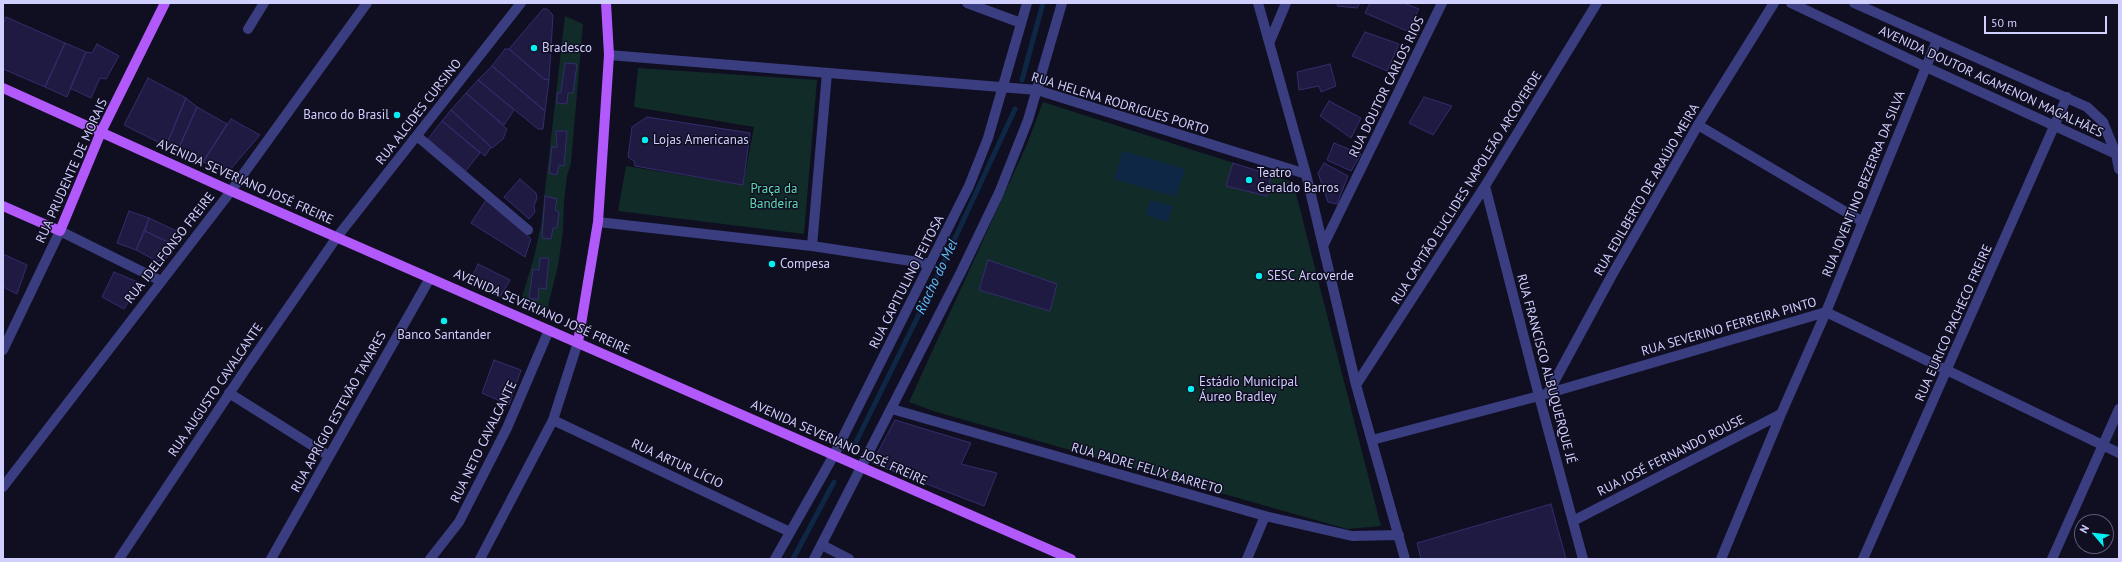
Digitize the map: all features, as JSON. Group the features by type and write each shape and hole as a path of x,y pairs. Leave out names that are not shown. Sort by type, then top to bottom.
{"main road":[{"name":"RUA PRUDENTE DE MORAIS","path":"60,231 102,132 165,3"},
{"path":"578,342 598,222 609,55 606,3"},
{"name":"AVENIDA SEVERIANO JOSÉ FREIRE","path":"3,88 231,191 1071,559"},
{"path":"3,206 60,231"}],"street":[{"path":"248,29 264,3"},
{"name":"RUA IDELFONSO FREIRE","path":"3,487 231,191 367,3"},
{"name":"RUA ALCIDES CURSINO","path":"337,237 521,3"},
{"path":"967,3 1021,24"},
{"name":"RUA CAPITULINO FEITOSA","path":"775,559 834,455 931,264 980,162 1004,86 1027,3"},
{"path":"814,559 892,409 999,193 1028,120 1062,3"},
{"path":"1258,3 1270,41 1306,174 1356,385 1405,559"},
{"path":"1270,41 1286,3"},
{"name":"RUA DOUTOR CARLOS RIOS","path":"1323,246 1442,3"},
{"name":"RUA CAPITÃO EUCLIDES NAPOLEÃO ARCOVERDE","path":"1356,385 1485,186 1597,3"},
{"name":"RUA EDILBERTO DE ARAÚJO MEIRA","path":"1543,394 1698,125 1774,3"},
{"name":"AVENIDA DOUTOR AGAMENON MAGALHÃES","path":"1791,3 2116,154"},
{"name":"AVENIDA DOUTOR AGAMENON MAGALHÃES","path":"1854,3 2087,107 2099,118 2110,136 2116,154"},
{"name":"RUA JOVENTINO BEZERRA DA SILVA","path":"1721,559 1781,414 1826,312 1938,40"},
{"path":"609,55 827,72 812,246"},
{"name":"RUA HELENA RODRIGUES PORTO","path":"827,72 1037,90 1306,174"},
{"name":"RUA EURICO PACHECO FREIRE","path":"1863,559 2067,97"},
{"path":"1698,125 1863,222"},
{"path":"417,136 528,230"},
{"path":"2116,154 2119,169"},
{"name":"RUA FRANCISCO ALBUQUERQUE JÉ","path":"1485,186 1543,394 1583,559"},
{"path":"598,222 812,246 931,264"},
{"path":"60,231 161,281"},
{"name":"RUA PRUDENTE DE MORAIS","path":"3,350 60,231"},
{"name":"RUA AUGUSTO CAVALCANTE","path":"119,559 229,393 337,237"},
{"name":"RUA APRÍGIO ESTEVÃO TAVARES","path":"271,559 430,278"},
{"name":"RUA SEVERINO FERREIRA PINTO","path":"1372,440 1543,394 1826,312 1948,369 2119,453"},
{"name":"RUA NETO CAVALCANTE","path":"430,559 459,522 507,428 549,330"},
{"path":"480,559 488,547 553,420 578,342"},
{"path":"229,393 329,456"},
{"name":"RUA PADRE FELIX BARRETO","path":"892,409 1265,516 1352,536 1399,535"},
{"path":"2052,559 2102,444 2119,409"},
{"name":"RUA JOSÉ FERNANDO ROUSE","path":"1573,521 1781,414"},
{"name":"RUA ARTUR LÍCIO","path":"553,420 790,532"},
{"path":"1247,559 1265,516"},
{"path":"822,545 849,559"}],"green space":[{"path":"565,16 583,24 571,163 567,176 564,202 563,231 558,266 546,314 520,304 534,257 541,225"},
{"name":"Praça da Bandeira","path":"638,68 817,80 804,234 618,211 626,166 743,185 754,127 634,107"},
{"path":"1043,102 1293,182 1381,526 1347,529 933,411 909,402 1027,144"}],"water":[{"path":"1123,151 1185,169 1176,197 1114,179"},
{"path":"1150,200 1173,206 1168,222 1146,215"}],"building":[{"path":"1338,3 1360,3 1357,8 1337,6"},
{"path":"1370,3 1404,3 1419,9 1407,31 1365,13"},
{"path":"543,9 547,9 553,15 549,80 544,79 509,49"},
{"path":"6,17 65,43 45,87 3,69 3,24"},
{"path":"1365,32 1399,44 1387,71 1352,56"},
{"path":"65,43 86,52 67,97 45,87"},
{"path":"97,44 119,56 106,79 100,78 91,98 70,88 86,52 92,53"},
{"path":"505,49 509,49 544,79 549,80 545,111 492,66"},
{"path":"565,63 577,64 573,93 568,93 567,104 557,103 557,93 561,92"},
{"path":"1330,64 1336,86 1321,92 1319,86 1299,90 1297,72"},
{"path":"492,66 545,111 543,129 538,129 478,80"},
{"path":"148,78 186,98 166,146 124,125"},
{"path":"478,80 514,110 504,125 466,93"},
{"path":"466,93 507,129 503,139 492,148 451,110"},
{"path":"1424,97 1452,106 1433,135 1409,123"},
{"path":"186,98 197,107 177,152 166,146"},
{"path":"1329,101 1361,118 1351,138 1320,116"},
{"path":"197,107 227,124 201,165 177,152"},
{"path":"451,110 491,147 485,156 442,121"},
{"path":"647,117 750,133 743,185 635,166 634,161 628,157 632,127"},
{"path":"231,119 260,135 229,171 224,171 203,162"},
{"path":"442,121 480,153 464,173 428,139"},
{"path":"556,131 567,131 564,166 559,165 557,175 549,173 552,147 557,147"},
{"path":"1334,143 1361,154 1351,171 1327,160"},
{"name":"Teatro Geraldo Barros","path":"1233,163 1271,175 1267,196 1226,186"},
{"path":"1324,163 1348,176 1337,204 1328,202 1318,173"},
{"path":"520,179 536,193 537,198 534,206 535,212 529,219 504,197"},
{"path":"545,196 557,199 555,210 559,212 557,228 553,228 551,239 542,238"},
{"path":"488,197 531,239 525,257 471,223"},
{"path":"129,211 149,218 136,250 117,243"},
{"path":"149,218 183,234 176,246 145,231"},
{"path":"145,231 176,246 165,260 157,261 136,250"},
{"path":"3,254 27,265 17,294 3,287"},
{"path":"540,258 549,258 546,289 539,288 538,300 529,298 533,269 539,270"},
{"path":"988,260 1057,284 1050,311 979,290"},
{"path":"478,264 510,280 500,297 470,281"},
{"path":"114,272 140,283 124,309 102,297"},
{"path":"494,360 521,370 509,405 482,393"},
{"path":"895,420 971,443 961,464 997,473 984,506 872,463"},
{"path":"1551,504 1566,559 1421,559 1417,543"}],"waterway":[{"name":"Riacho do Mel","path":"1022,80 1043,3"},
{"name":"Riacho do Mel","path":"855,444 930,292 1015,109"},
{"name":"Riacho do Mel","path":"793,559 834,482"}],"place":[{"name":"Bradesco","path":"534,48"},
{"name":"Banco do Brasil","path":"397,115"},
{"name":"Lojas Americanas","path":"645,140"},
{"name":"Teatro Geraldo Barros","path":"1249,180"},
{"name":"Compesa","path":"772,264"},
{"name":"SESC Arcoverde","path":"1259,276"},
{"name":"Banco Santander","path":"444,321"},
{"name":"Estádio Municipal Áureo Bradley","path":"1191,389"}]}
